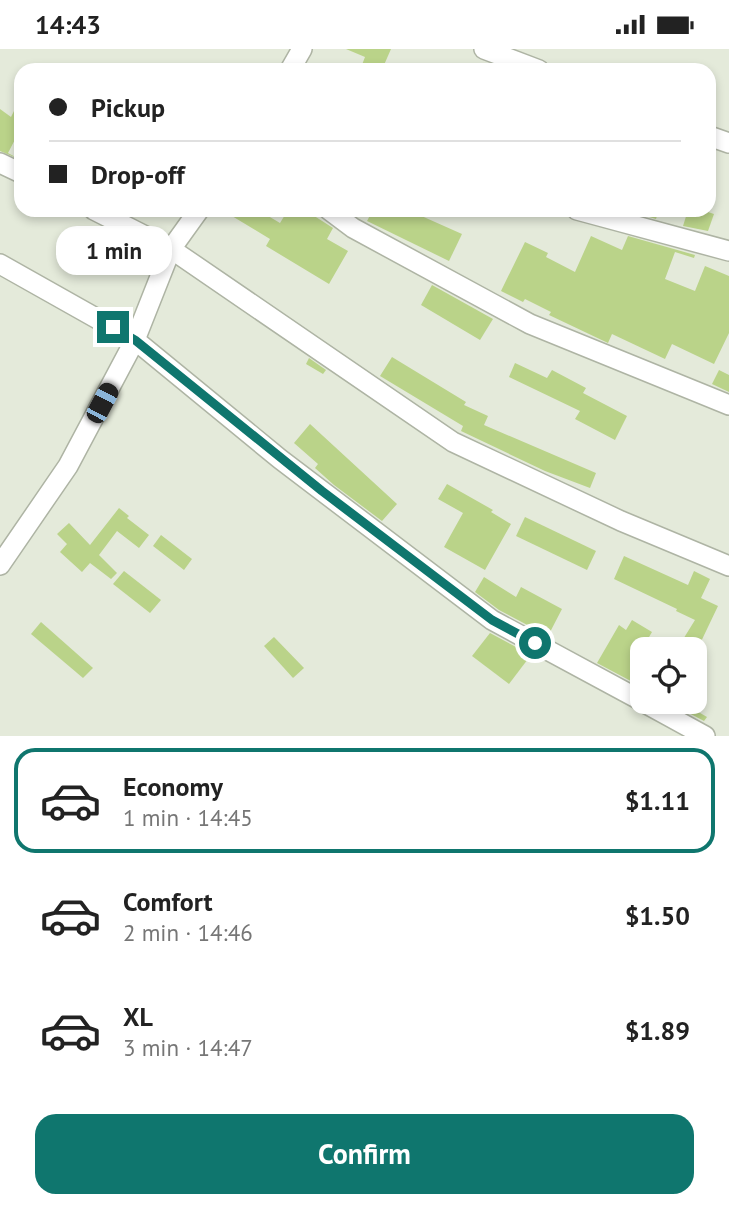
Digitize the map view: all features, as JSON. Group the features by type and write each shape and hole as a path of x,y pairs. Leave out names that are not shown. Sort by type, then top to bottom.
{"street":[{"path":"484,49 521,63"},
{"path":"108,217 171,249 453,442 621,521 729,566"},
{"path":"0,565 68,466 135,340 171,249 194,217"},
{"path":"338,217 352,228 530,324 729,405"},
{"path":"603,217 729,251"},
{"path":"0,264 135,340 280,459 492,620 630,695"},
{"path":"665,714 705,736"}],"building":[{"path":"346,49 391,49 385,63 363,63 365,57"},
{"path":"0,109 11,117 14,111 14,141 8,153 14,157 0,151"},
{"path":"234,217 270,217 280,223 284,217 316,217 333,228 327,239 348,251 329,284 266,246 270,239"},
{"path":"369,217 424,217 462,234 449,261 367,221"},
{"path":"686,217 713,217 708,231 683,226"},
{"path":"591,236 622,250 628,236 695,255 694,258 675,252 665,279 695,291 705,266 729,276 729,333 714,364 672,344 665,359 612,334 608,343 549,315 551,312 525,299 523,302 501,291 525,242 548,253 546,257 575,272"},
{"path":"432,285 493,319 480,340 421,305"},
{"path":"392,357 466,402 464,405 488,416 484,425 596,473 590,488 545,471 461,431 463,426 380,376"},
{"path":"309,358 326,370 323,374 306,364"},
{"path":"515,363 547,378 552,370 586,388 583,393 627,416 615,440 575,419 580,411 509,377"},
{"path":"719,370 729,375 729,392 712,384"},
{"path":"310,424 397,504 382,521 334,485 315,468 318,464 294,443"},
{"path":"447,484 493,510 491,512 511,524 485,570 444,547 463,513 438,499"},
{"path":"119,508 149,535 139,548 117,531 99,555 117,573 111,579 90,563 82,572 60,552 67,544 57,534 69,523 90,545"},
{"path":"525,517 596,551 587,570 516,536"},
{"path":"161,535 192,559 184,570 153,546"},
{"path":"624,556 688,585 694,571 710,579 701,598 718,606 703,637 684,637 695,620 614,579"},
{"path":"124,571 161,600 150,613 113,584"},
{"path":"484,577 516,597 521,587 562,609 548,636 499,610 475,592"},
{"path":"632,620 652,632 649,637 630,637 630,681 597,663 619,625 626,630"},
{"path":"41,622 93,668 83,678 31,634"},
{"path":"490,633 531,655 509,684 472,656"},
{"path":"274,637 304,668 293,678 264,646"},
{"path":"691,714 702,714 707,717 704,721"}],"route":[{"path":"113,327 135,340 280,459 492,620 535,643"}]}
